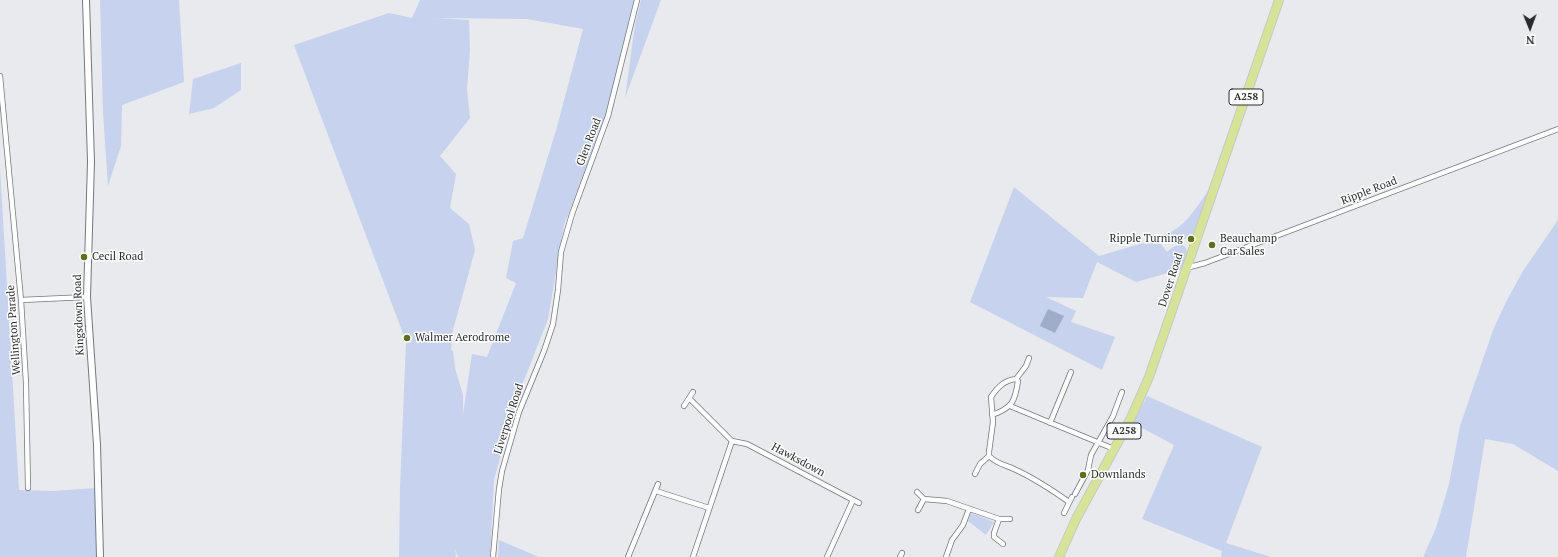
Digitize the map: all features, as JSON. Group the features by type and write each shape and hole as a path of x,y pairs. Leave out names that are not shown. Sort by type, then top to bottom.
{"main road":[{"name":"Dover Road","path":"1059,557 1076,519 1133,413 1149,377 1279,0"}],"street":[{"name":"Kingsdown Road","path":"86,0 91,162 87,297 98,445 100,557"},
{"name":"Glen Road","path":"558,290 561,252 564,239 608,116 637,0"},
{"name":"Wellington Parade","path":"0,76 21,300 26,383 28,488"},
{"name":"Ripple Road","path":"1186,268 1212,260 1558,129"},
{"name":"Liverpool Road","path":"493,557 502,471 519,412 546,344 552,324 558,290"},
{"path":"21,300 87,297"},
{"path":"975,474 980,464 989,456 993,422 991,397 999,386 1011,379 1016,379 1021,375 1029,358"},
{"path":"1050,423 1071,372"},
{"path":"992,415 1010,406 1014,402 1018,381 1016,379"},
{"path":"684,406 694,392"},
{"path":"1064,513 1088,470 1091,455 1113,416 1122,392"},
{"name":"Hawksdown","path":"689,398 732,441 747,444 859,503"},
{"path":"1010,406 1114,449"},
{"path":"692,557 732,441"},
{"path":"989,456 998,464 1013,469 1037,481 1069,502"},
{"path":"628,557 658,484"},
{"path":"656,491 709,508"},
{"path":"917,492 924,499 947,501 999,519 1010,519"},
{"path":"918,510 924,499"},
{"path":"827,557 853,500"},
{"path":"946,557 952,540 963,525 969,509"},
{"path":"999,519 994,537 1003,544"}],"shaded area":[{"path":"100,0 179,0 184,82 122,105 121,146 108,186 103,112"},
{"path":"420,0 634,0 606,116 564,225 548,319 514,406 494,480 490,557 458,557 455,549 456,557 399,557 400,488 406,342 411,343 412,336 404,336 294,45 389,13 412,18","holes":["435,18 527,19 583,29 557,127 523,238 513,241 506,278 516,283 487,357 472,354 463,414 463,395 455,368 453,351 451,350 453,330 475,250 469,224 450,208 456,174 440,156 470,118 467,89 470,50 469,20"]},
{"path":"641,0 661,0 625,98 635,25"},
{"path":"241,63 241,90 214,108 189,114 193,79"},
{"path":"0,168 19,490 54,491 96,488 96,557 0,557"},
{"path":"1014,187 1099,256 1157,239 1167,252 1179,245 1186,248 1187,257 1182,269 1136,282 1097,262 1083,298 1046,297 1076,311 1071,322 1115,337 1102,370 970,302"},
{"path":"1209,190 1193,236 1187,239 1175,239 1168,242 1162,238 1163,235 1178,228 1184,223"},
{"path":"1558,220 1558,471 1513,444 1485,439 1466,557 1423,557 1436,528 1449,484 1460,426 1493,330 1523,271"},
{"path":"1048,309 1064,316 1055,333 1040,326"},
{"path":"1147,396 1262,447 1226,543 1271,557 1221,557 1222,551 1142,519 1174,445 1133,423"},
{"path":"971,513 994,522 986,535 968,521"},
{"path":"499,540 539,557 498,557"}],"place":[{"name":"Ripple Turning","path":"1191,239"},
{"name":"Beauchamp Car Sales","path":"1212,245"},
{"name":"Cecil Road","path":"84,257"},
{"name":"Walmer Aerodrome","path":"407,338"},
{"name":"Downlands","path":"1083,475"}]}
